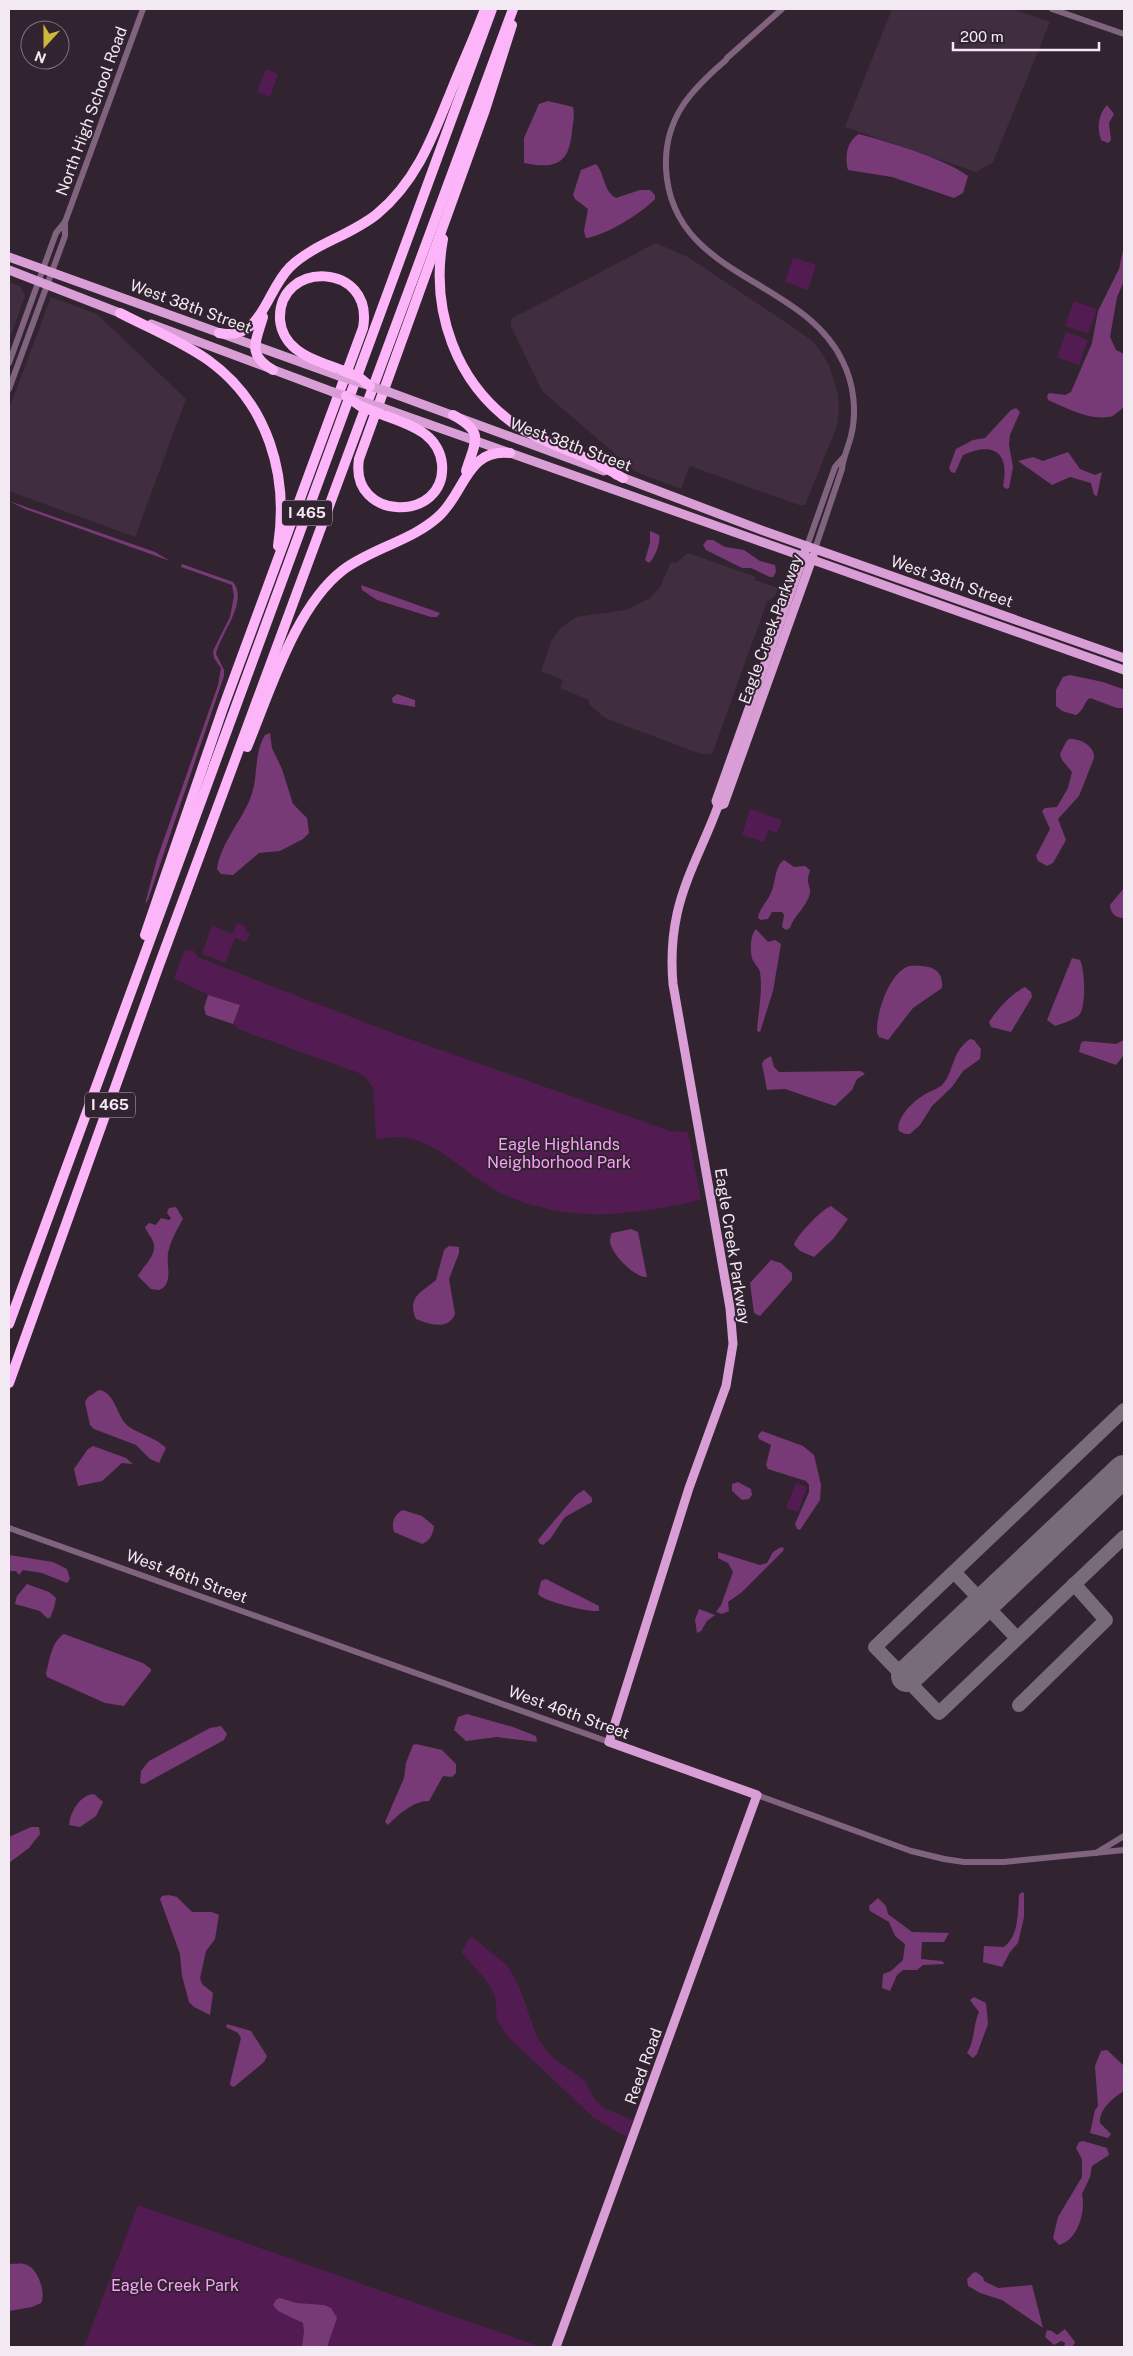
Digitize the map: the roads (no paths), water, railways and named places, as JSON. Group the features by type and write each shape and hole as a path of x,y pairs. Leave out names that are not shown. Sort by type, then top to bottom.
{"highway":[{"path":"219,333 233,335 250,328 280,278 296,262 314,249 371,218 390,202 406,184 427,150 485,9"},
{"name":"I 465","path":"9,1324 492,9"},
{"path":"346,396 360,406 382,411 422,432 433,441 439,452 442,468 438,485 428,498 414,506 393,508 374,500 362,484 358,464 451,204 485,110 514,9"},
{"name":"I 465","path":"9,1383 211,826 514,9"},
{"path":"451,204 440,258 440,295 443,318 451,342 467,374 490,402 518,426 534,436 586,458 623,478"},
{"path":"121,1017 134,967 267,586 360,336 364,320 360,300 351,286 332,276 311,276 297,284 286,296 281,312 282,329 290,343 299,352 340,373 359,377 370,386"},
{"path":"266,301 255,346 258,360 273,370"},
{"path":"120,313 209,361 240,390 260,420 274,455 282,494 280,531 267,586"},
{"path":"453,415 473,429 476,442 463,484"},
{"path":"211,826 229,796 291,642 314,601 335,577 350,565 435,520 455,498 475,464 483,456 495,452 510,453"}],"main road":[{"name":"West 38th Street","path":"9,257 255,346 340,373"},
{"name":"West 38th Street","path":"9,270 346,396"},
{"name":"West 38th Street","path":"370,386 811,547 1124,658"},
{"name":"West 38th Street","path":"382,411 510,453 1124,670"},
{"name":"Eagle Creek Parkway","path":"609,1742 689,1488 726,1386 731,1362 732,1330 729,1303 676,1010 672,974 672,946 677,912 718,806 726,801 811,547"},
{"name":"West 46th Street","path":"609,1742 758,1795"},
{"name":"Reed Road","path":"556,2347 758,1795"}],"street":[{"name":"North High School Road","path":"9,389 47,271 65,236 65,222 143,9"},
{"name":"Eagle Creek Parkway","path":"782,9 692,92 675,120 666,152 666,171 670,192 681,220 701,246 804,315 824,333 836,349 848,373 853,400 852,430 843,458 842,469 811,547"},
{"path":"1052,9 1124,34"},
{"name":"North High School Road","path":"9,363 43,283"},
{"name":"West 46th Street","path":"9,1528 609,1742"},
{"name":"West 46th Street","path":"758,1795 911,1851 964,1862 1004,1862 1095,1853 1124,1836"},
{"path":"1095,1853 1124,1850"}],"park label":[{"name":"Eagle Highlands Neighborhood Park","path":"559,1153"},
{"name":"Eagle Creek Park","path":"175,2285"}]}
